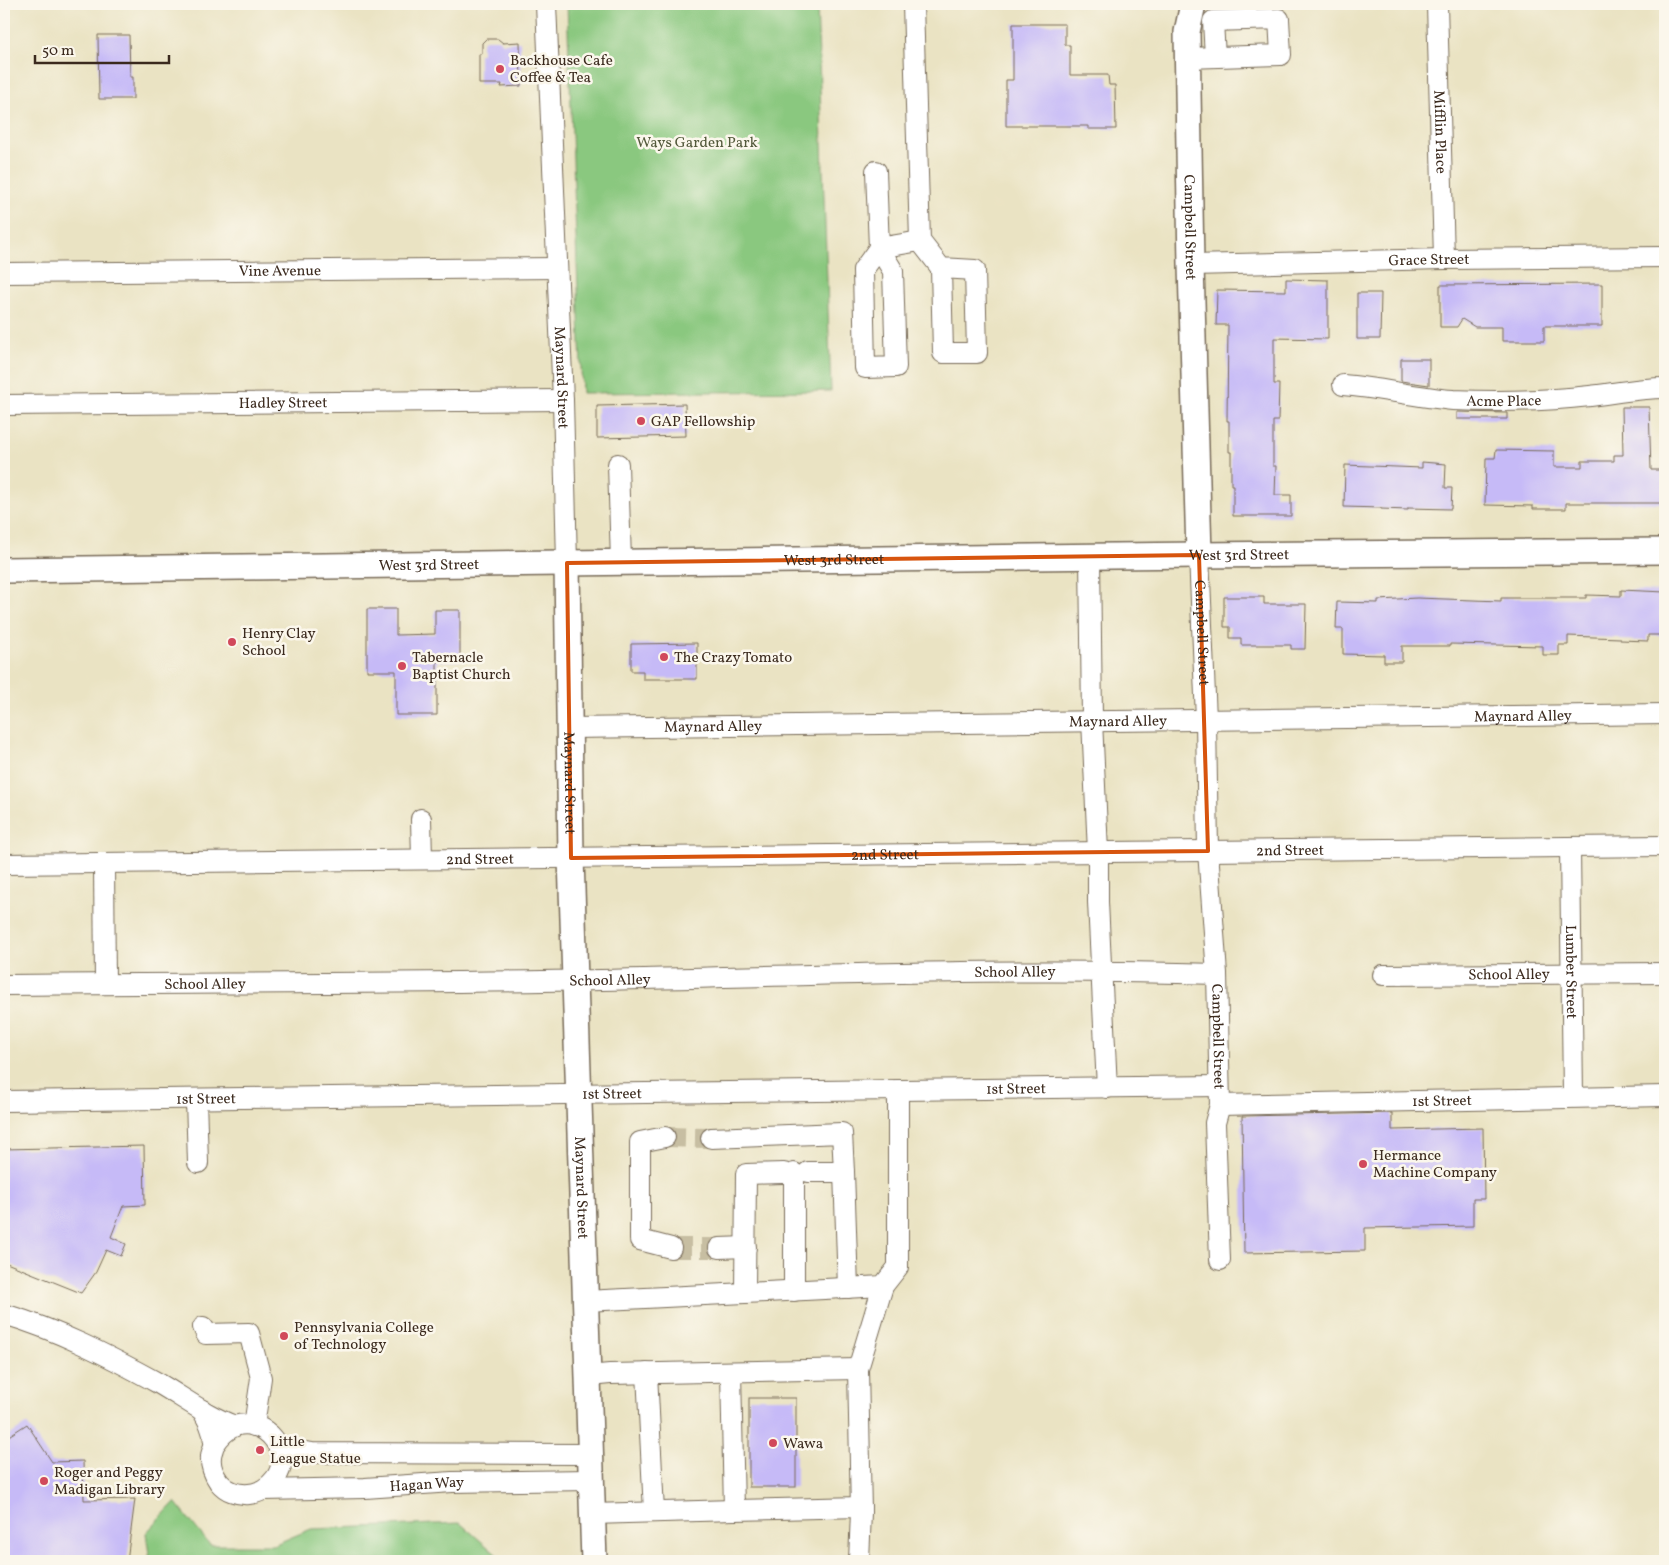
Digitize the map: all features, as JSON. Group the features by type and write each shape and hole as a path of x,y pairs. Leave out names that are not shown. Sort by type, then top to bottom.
{"main road":[{"name":"Campbell Street","path":"1193,4 1187,32 1199,555"},
{"name":"West 3rd Street","path":"4,570 1090,556 1665,551"},
{"name":"Maynard Street","path":"567,563 574,980 594,1561"}],"street":[{"name":"Maynard Street","path":"546,4 563,400 567,563"},
{"path":"913,4 920,241 941,268"},
{"name":"Mifflin Place","path":"1437,4 1444,259"},
{"path":"1188,58 1215,57"},
{"path":"876,171 879,248 893,272 896,367 865,368 863,270 879,248 920,241"},
{"name":"Grace Street","path":"1191,265 1444,259 1665,257"},
{"name":"Vine Avenue","path":"4,273 557,268"},
{"name":"Acme Place","path":"1343,385 1372,387 1419,396 1472,400 1519,400 1589,396 1649,388 1665,388"},
{"name":"Hadley Street","path":"4,405 563,400"},
{"path":"618,464 621,562"},
{"name":"Campbell Street","path":"1199,555 1206,719 1208,851 1217,974 1219,1096 1215,1123 1220,1260"},
{"path":"1090,556 1092,720 1107,1088"},
{"name":"Maynard Alley","path":"569,728 1665,714"},
{"path":"421,819 422,859"},
{"name":"2nd Street","path":"4,864 1665,846"},
{"name":"Lumber Street","path":"1570,847 1573,1097"},
{"path":"104,863 105,984"},
{"name":"School Alley","path":"4,984 574,980 931,973 1102,972 1217,974"},
{"name":"School Alley","path":"1383,975 1665,973"},
{"name":"1st Street","path":"4,1101 1107,1088 1219,1096 1665,1096"},
{"path":"859,1561 861,1507 858,1369 883,1286 898,1267 898,1090"},
{"path":"196,1099 198,1163"},
{"path":"711,1138 842,1133 848,1288"},
{"path":"665,1137 640,1142 640,1240 671,1248"},
{"path":"746,1293 746,1174 844,1172"},
{"path":"794,1291 795,1173"},
{"path":"719,1248 746,1247"},
{"path":"585,1301 883,1286"},
{"path":"4,1314 107,1355 179,1395 219,1420 262,1428 273,1437 280,1449 281,1462 278,1476 263,1490"},
{"path":"203,1327 206,1334 249,1332 261,1378 244,1426"},
{"path":"588,1376 858,1369"},
{"path":"731,1372 734,1510"},
{"path":"647,1373 654,1512"},
{"name":"Hagan Way","path":"202,1410 211,1424 214,1444 211,1457 212,1470 219,1482 230,1491 243,1495 263,1490 365,1488 452,1482 591,1480"},
{"path":"214,1444 223,1433 244,1426"},
{"name":"Hagan Way","path":"280,1449 312,1454 590,1454"},
{"path":"592,1514 861,1507"}],"highlighted area":[{"path":"1199,555 1208,851 571,858 567,563"}],"green space":[{"name":"Ways Garden Park","path":"567,4 817,4 831,391 582,393"},
{"path":"175,1502 210,1545 273,1545 311,1529 460,1523 504,1561 150,1561 146,1533"}],"building":[{"path":"1013,24 1065,24 1065,45 1070,45 1070,75 1108,75 1109,85 1115,85 1116,129 1088,129 1088,126 1006,126 1006,80 1013,80"},
{"path":"98,35 129,35 130,77 133,77 133,99 99,99"},
{"name":"Backhouse Cafe Coffee & Tea","path":"486,39 498,39 503,43 520,42 521,86 501,87 502,84 479,84 479,54 482,54 482,43"},
{"path":"1286,279 1328,280 1328,339 1274,338 1274,384 1279,384 1278,421 1273,421 1273,466 1276,466 1275,495 1291,495 1291,516 1233,516 1231,452 1229,452 1229,421 1227,421 1228,325 1216,325 1217,290 1286,291"},
{"path":"1602,284 1602,326 1544,326 1544,341 1502,341 1502,327 1475,327 1462,319 1457,327 1440,327 1440,285"},
{"path":"1357,293 1381,293 1380,339 1357,339"},
{"path":"1401,359 1429,359 1429,385 1401,381"},
{"name":"GAP Fellowship","path":"685,404 686,436 597,438 597,406"},
{"path":"1622,407 1649,407 1651,470 1665,470 1665,503 1566,503 1566,509 1533,509 1533,506 1485,505 1486,458 1495,458 1496,450 1554,451 1554,467 1582,467 1582,461 1614,461 1614,455 1623,455"},
{"path":"1457,412 1507,413 1507,419 1457,419"},
{"path":"1422,462 1446,464 1445,488 1452,488 1451,509 1408,508 1408,510 1344,507 1345,465 1422,468"},
{"path":"1621,590 1665,592 1665,635 1648,635 1648,641 1568,636 1568,645 1559,645 1559,655 1543,655 1543,646 1450,644 1450,646 1402,646 1402,662 1384,662 1384,655 1343,654 1343,629 1336,629 1337,602 1378,603 1378,600 1417,598 1501,601 1501,598 1586,598 1586,595 1621,596"},
{"path":"1224,597 1264,597 1264,604 1306,604 1305,649 1291,649 1291,645 1241,645 1241,638 1230,638 1230,627 1224,627"},
{"name":"Tabernacle Baptist Church","path":"367,609 396,609 396,635 435,634 435,610 460,610 460,661 437,661 437,715 396,715 396,671 367,671"},
{"name":"The Crazy Tomato","path":"697,643 697,679 643,679 643,671 631,671 631,644"},
{"name":"Hermance Machine Company","path":"1392,1113 1392,1130 1483,1128 1484,1199 1473,1199 1473,1226 1365,1228 1365,1251 1244,1253 1242,1116"},
{"path":"144,1146 145,1205 123,1206 111,1237 126,1244 121,1256 106,1250 96,1272 81,1293 4,1262 4,1149"},
{"name":"Wawa","path":"749,1398 796,1398 796,1487 749,1487"},
{"name":"Roger and Peggy Madigan Library","path":"27,1424 52,1462 83,1461 84,1500 135,1499 127,1561 4,1561 4,1439"}],"tunnel":[{"path":"665,1137 711,1138"},
{"path":"671,1248 719,1248"}],"place":[{"name":"Backhouse Cafe Coffee & Tea","path":"500,69"},
{"name":"GAP Fellowship","path":"641,421"},
{"name":"Henry Clay School","path":"232,642"},
{"name":"The Crazy Tomato","path":"664,657"},
{"name":"Tabernacle Baptist Church","path":"402,666"},
{"name":"Hermance Machine Company","path":"1363,1164"},
{"name":"Pennsylvania College of Technology","path":"284,1336"},
{"name":"Wawa","path":"773,1443"},
{"name":"Little League Statue","path":"260,1450"},
{"name":"Roger and Peggy Madigan Library","path":"44,1481"}]}
